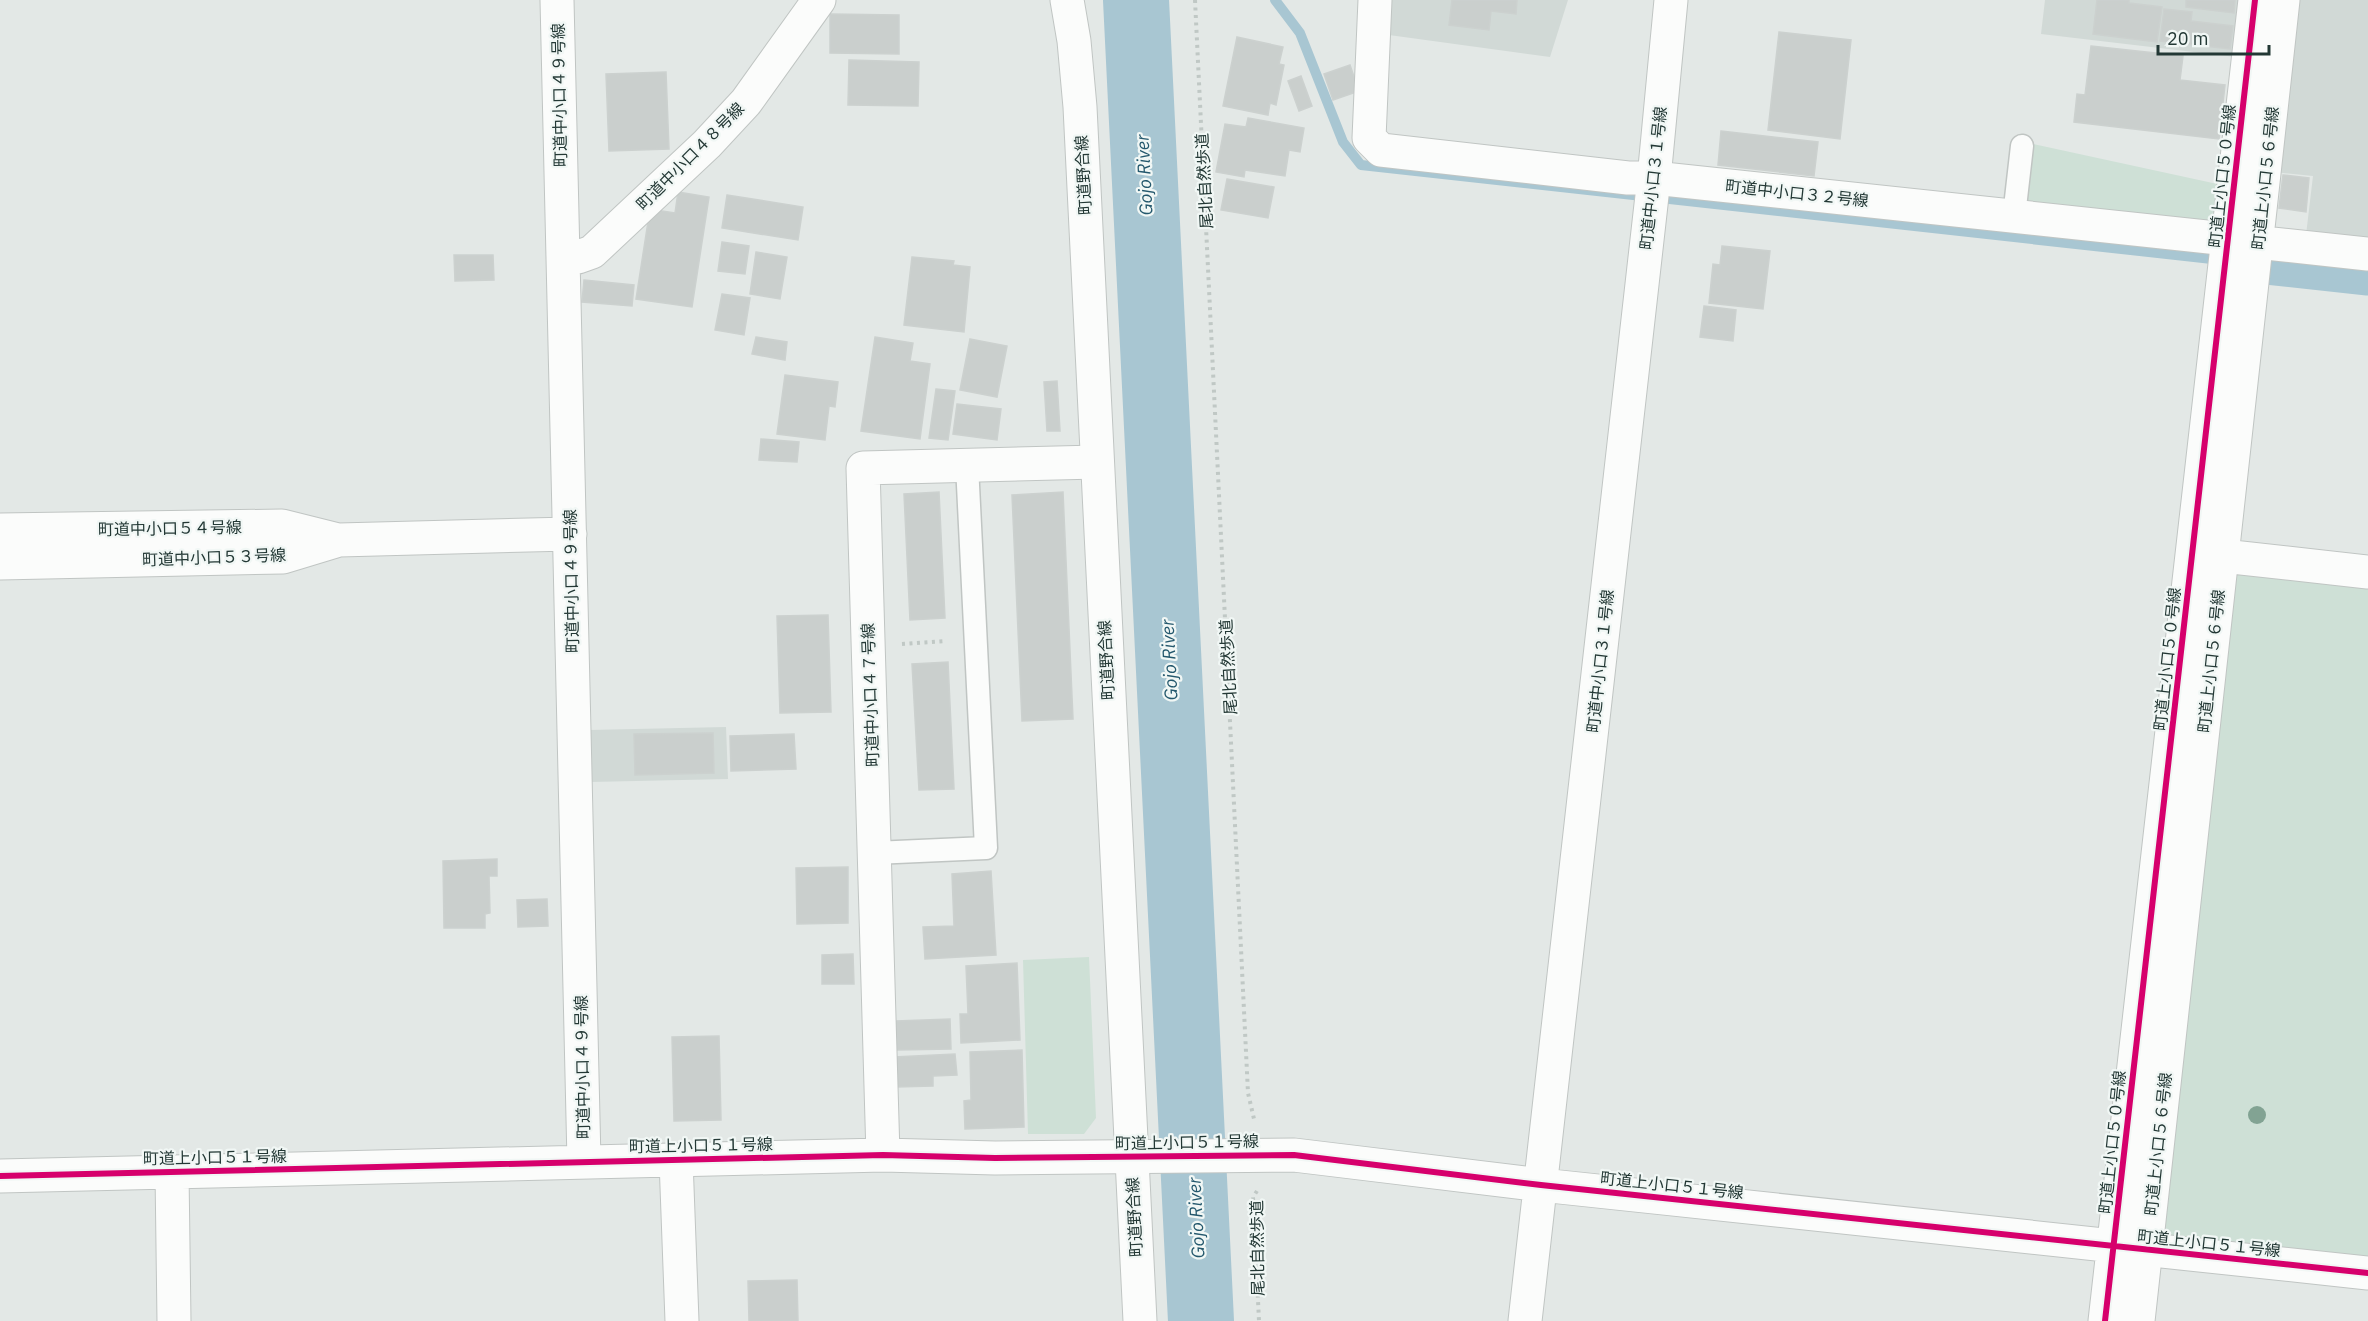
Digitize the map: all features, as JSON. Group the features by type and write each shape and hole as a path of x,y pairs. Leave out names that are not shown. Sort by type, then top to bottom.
{"street":[{"name":"町道中小口４９号線","path":"557,0 584,1161"},
{"name":"町道中小口４８号線","path":"563,258 578,257 592,252 707,144 746,102 819,0"},
{"name":"町道野合線","path":"1067,0 1074,41 1080,107 1097,462 1139,1157 1140,1321"},
{"name":"町道中小口３２号線","path":"1375,0 1369,138 1381,150 1628,178 1654,178 2368,254"},
{"name":"町道中小口３１号線","path":"1525,1321 1654,178 1671,0"},
{"name":"町道上小口５０号線","path":"2243,241 2255,0"},
{"name":"町道上小口５６号線","path":"2138,1321 2208,552 2243,241 2283,0"},
{"name":"町道中小口４７号線","path":"883,1155 863,468 1097,462"},
{"name":"町道中小口５４号線","path":"0,530 282,526 339,540"},
{"name":"町道中小口５３号線","path":"0,563 284,557 339,540 570,534"},
{"name":"町道上小口５０号線","path":"2105,1321 2208,552"},
{"path":"2208,552 2368,572"},
{"name":"町道上小口５１号線","path":"0,1176 883,1155 1139,1157 1294,1155 1541,1185 2368,1273"},
{"path":"676,1160 682,1321"},
{"path":"171,1172 174,1321"}],"lane":[{"path":"2014,216 2022,146"},
{"path":"874,854 986,848 967,465"}],"path":[{"path":"868,645 976,640"}],"shaded area":[{"path":"1382,0 1568,0 1550,57 1389,35"},
{"path":"2045,0 2242,0 2236,57 2041,34"},
{"path":"2292,0 2368,0 2368,242 2306,235 2313,176 2274,172"},
{"path":"726,727 728,779 590,782 589,730"}],"green space":[{"path":"2029,143 2222,185 2218,226 2023,204"},
{"path":"2231,569 2368,584 2368,1257 2158,1234"},
{"path":"1089,957 1096,1118 1084,1134 1028,1134 1023,960"}],"building":[{"path":"1452,0 1517,0 1516,14 1491,11 1489,30 1449,25"},
{"path":"2097,0 2129,0 2129,3 2162,7 2157,42 2093,34"},
{"path":"2186,0 2235,0 2234,13 2186,7"},
{"path":"2164,9 2192,12 2191,21 2233,26 2230,49 2160,41"},
{"path":"830,14 899,15 899,54 830,53"},
{"path":"1779,32 1851,40 1840,139 1768,130"},
{"path":"1237,37 1283,47 1279,64 1284,65 1276,105 1270,103 1268,115 1223,106"},
{"path":"2091,46 2183,56 2180,80 2225,85 2219,139 2074,122 2077,94 2085,95"},
{"path":"849,60 919,62 918,106 848,105"},
{"path":"1350,65 1359,91 1333,100 1324,74"},
{"path":"666,72 669,149 609,151 606,74"},
{"path":"1301,76 1312,106 1299,111 1288,81"},
{"path":"1248,118 1304,128 1300,152 1289,150 1285,176 1245,170 1244,177 1216,172 1225,124 1246,127"},
{"path":"1721,131 1818,142 1814,176 1718,165"},
{"path":"2283,175 2309,178 2306,212 2279,208"},
{"path":"1227,179 1274,187 1268,218 1221,210"},
{"path":"678,192 709,197 692,307 636,299 650,209 675,213"},
{"path":"727,195 803,207 798,240 722,228"},
{"path":"722,242 749,246 745,274 718,271"},
{"path":"1722,246 1770,251 1763,309 1709,303 1713,264 1720,265"},
{"path":"756,252 787,257 780,299 750,294"},
{"path":"454,255 493,255 494,280 455,281"},
{"path":"912,257 954,261 953,265 970,267 964,332 904,325"},
{"path":"584,280 634,285 632,306 582,302"},
{"path":"722,294 750,298 744,335 715,330"},
{"path":"1704,306 1736,310 1733,341 1700,337"},
{"path":"756,337 787,342 785,360 752,354"},
{"path":"875,337 913,343 910,361 930,364 920,439 861,431"},
{"path":"970,339 1007,346 997,397 960,390"},
{"path":"785,375 838,382 835,407 829,406 825,440 777,434"},
{"path":"1057,381 1060,431 1047,431 1044,382"},
{"path":"936,389 955,391 948,440 929,438"},
{"path":"957,404 1001,409 997,440 953,434"},
{"path":"761,439 799,442 797,462 759,460"},
{"path":"939,492 945,618 910,620 904,494"},
{"path":"1063,492 1073,719 1022,721 1012,495"},
{"path":"828,615 831,712 780,713 777,616"},
{"path":"948,662 954,789 919,790 912,664"},
{"path":"713,733 714,773 635,775 634,734"},
{"path":"794,734 796,769 731,771 730,736"},
{"path":"497,859 497,876 489,876 490,913 485,914 485,928 444,928 443,861"},
{"path":"848,867 848,923 797,924 796,868"},
{"path":"991,871 996,955 925,959 923,927 954,926 952,874"},
{"path":"547,899 548,926 518,927 517,900"},
{"path":"853,954 854,984 822,984 822,955"},
{"path":"1017,963 1020,1040 961,1043 960,1014 968,1014 966,966"},
{"path":"950,1019 951,1049 897,1050 896,1021"},
{"path":"719,1036 721,1120 674,1121 672,1037"},
{"path":"1022,1050 1024,1127 965,1129 964,1101 971,1100 970,1052"},
{"path":"955,1054 957,1075 933,1076 933,1086 896,1087 894,1057"},
{"path":"797,1280 798,1321 749,1321 748,1281"}],"waterway":[{"name":"Gojo River","path":"1136,0 1201,1321"},
{"path":"1275,0 1300,33 1343,142 1361,165 2221,260"},
{"path":"2239,262 2368,276"}],"cycle path":[{"path":"2105,1321 2255,0"},
{"path":"0,1176 883,1155 995,1158 1294,1155 1541,1185 2368,1273"}]}
